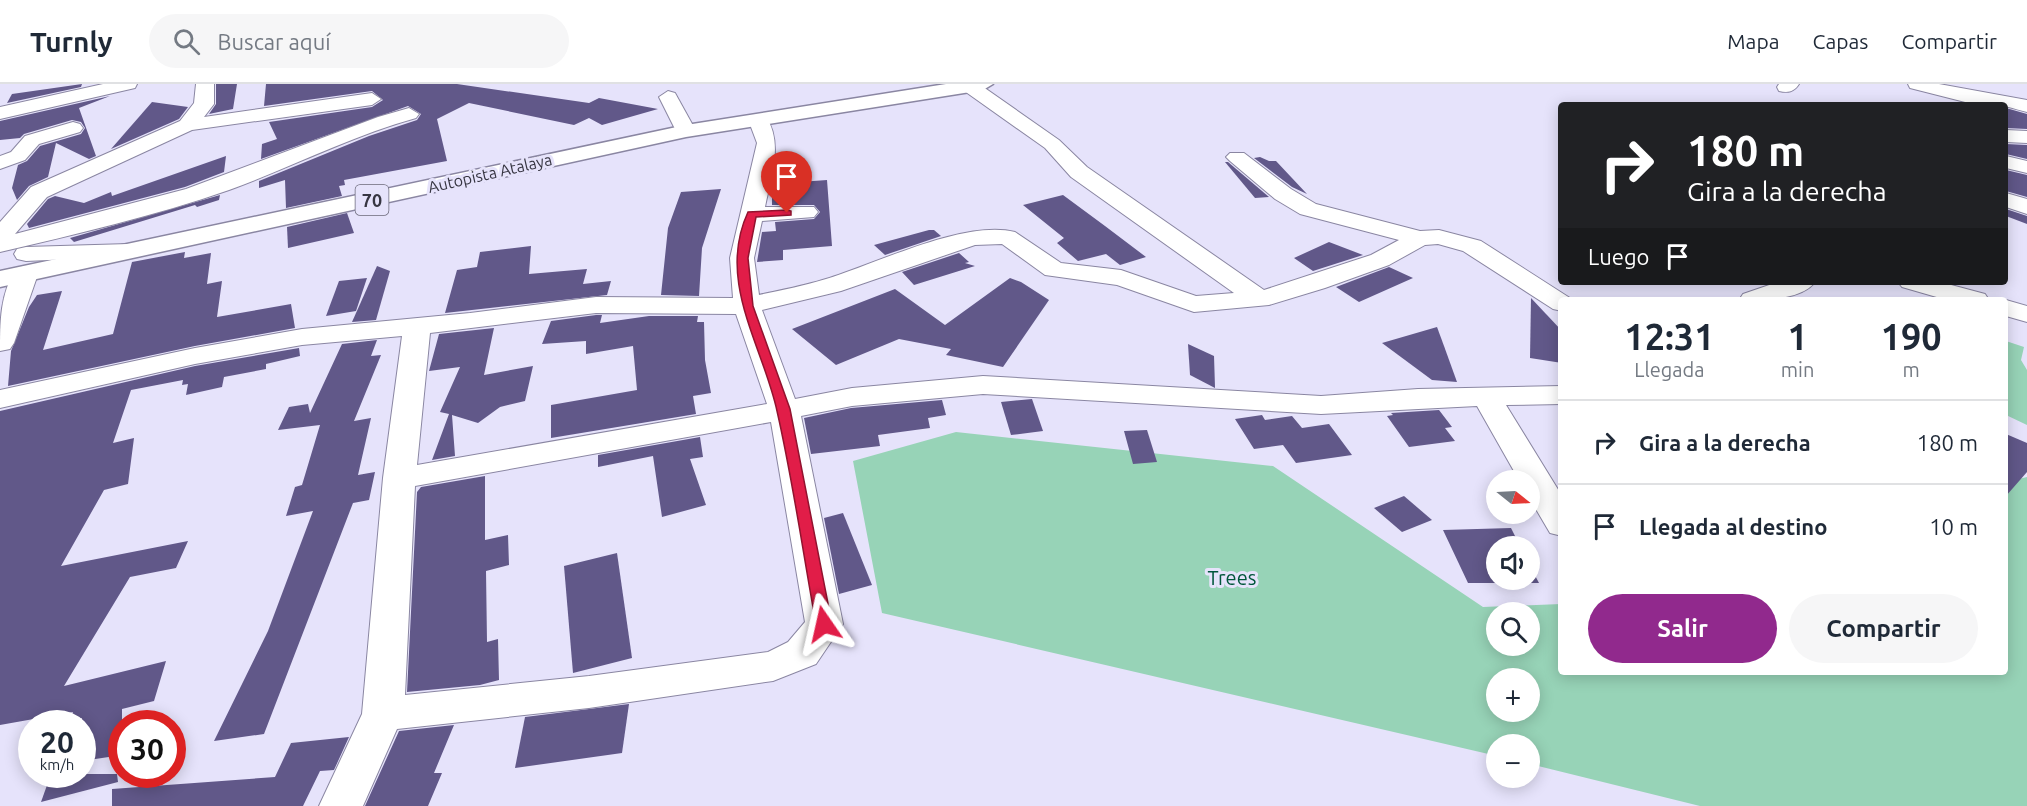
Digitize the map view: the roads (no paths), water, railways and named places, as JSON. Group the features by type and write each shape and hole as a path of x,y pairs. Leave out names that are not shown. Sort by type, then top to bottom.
{"main road":[{"name":"Autopista Atalaya","path":"12,277 686,131 976,85"}],"street":[{"path":"0,113 128,84"},
{"path":"187,125 204,104 204,84"},
{"path":"1917,84 2007,102"},
{"path":"976,85 1052,144 1079,172 1260,299"},
{"path":"668,97 686,131"},
{"path":"0,237 39,192 187,125 372,99"},
{"path":"2008,102 2027,106"},
{"path":"0,245 77,229 222,185 349,132 409,114"},
{"path":"382,714 589,692 773,666 802,653 824,624 784,409 747,306 742,258 767,143 758,119"},
{"path":"0,163 18,156 32,140 73,128"},
{"path":"2008,136 2027,137"},
{"path":"1237,157 1283,194 1308,210 1420,238 1439,237 1472,246 1558,300"},
{"path":"2008,162 2027,167"},
{"path":"2008,201 2027,207"},
{"path":"752,214 806,212"},
{"path":"0,399 185,358 302,337 417,327 596,305 747,306 832,286 972,238 1007,237 1054,270 1121,278 1194,304 1260,299 1316,283 1380,260 1420,238"},
{"path":"0,256 136,251"},
{"path":"0,343 12,277"},
{"path":"1760,297 1794,285"},
{"path":"1922,285 1965,297"},
{"path":"2008,309 2027,314"},
{"path":"341,806 382,714 399,478 417,327"},
{"path":"399,478 656,435 784,409 901,391 983,385 1321,405 1418,398 1558,395"},
{"path":"1487,398 1558,518"}],"park label":[{"name":"Trees","path":"1232,577"}]}
